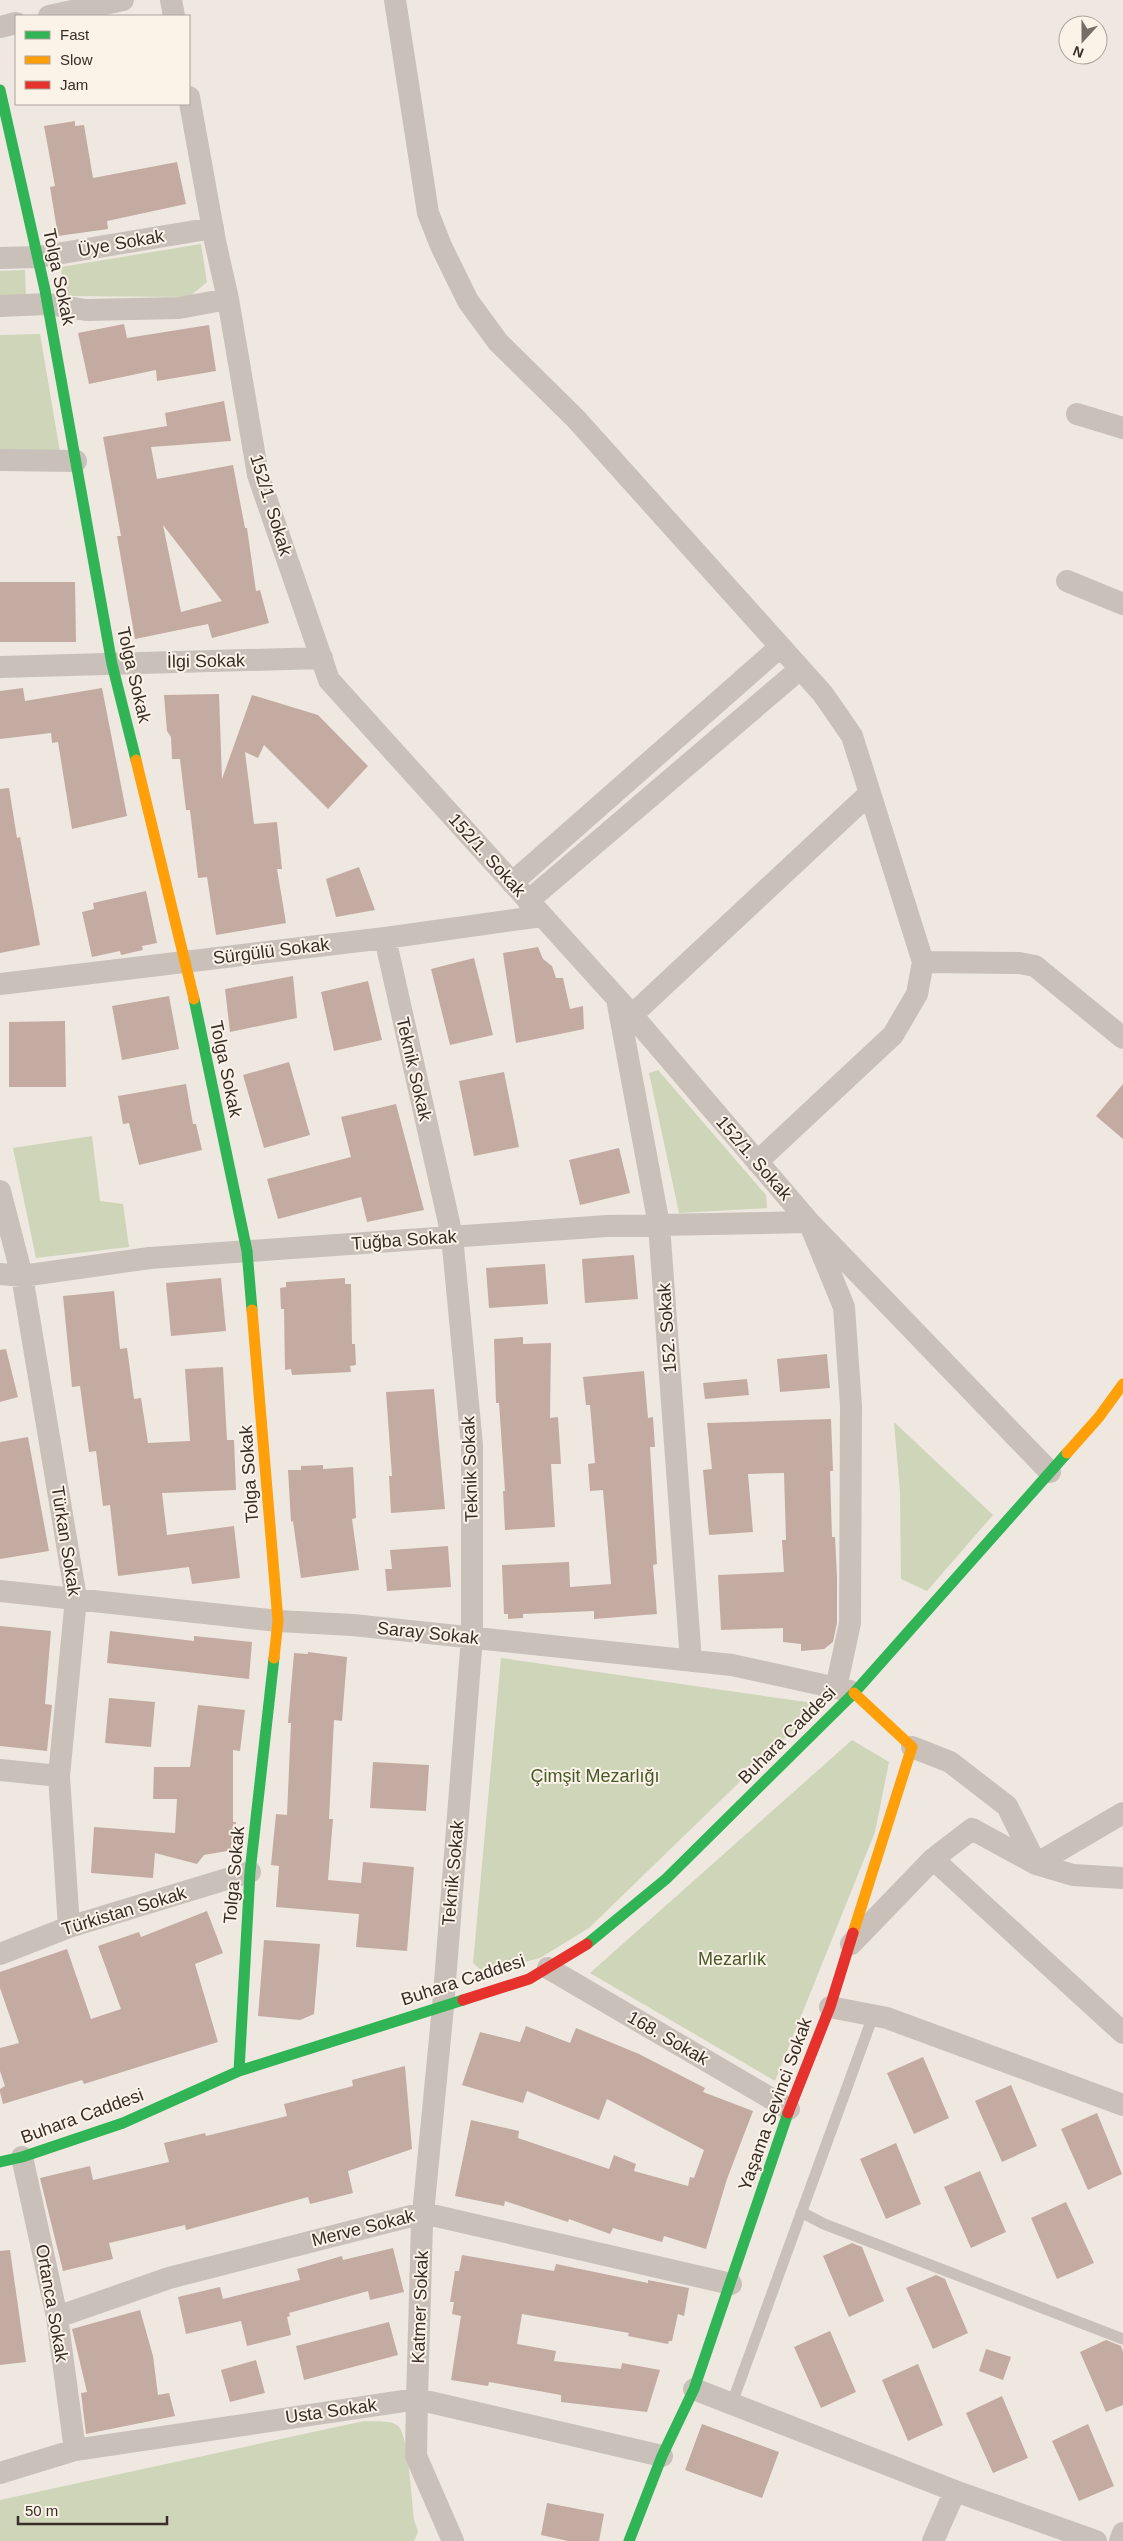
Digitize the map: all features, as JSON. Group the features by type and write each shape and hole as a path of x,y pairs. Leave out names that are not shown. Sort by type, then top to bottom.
{"street":[{"path":"54,15 123,0"},
{"path":"171,0 174,15"},
{"path":"395,0 428,213 440,246 468,300 498,342 576,419 823,694 852,736 923,962 917,994 893,1035 757,1162"},
{"path":"0,27 15,23"},
{"name":"Tolga Sokak","path":"0,90 48,304 112,664 186,962 247,1251 278,1621 250,1872 239,2070"},
{"name":"152/1. Sokak","path":"190,103 228,299 258,475 329,680 624,1007 809,1222 1050,1472"},
{"name":"Üye Sokak","path":"0,258 38,257 213,228"},
{"path":"0,306 48,304 86,310 179,308 228,299"},
{"path":"1077,414 1123,428"},
{"path":"0,460 76,461"},
{"path":"1067,581 1123,604"},
{"path":"512,883 780,647"},
{"name":"İlgi Sokak","path":"0,667 322,658"},
{"path":"535,908 800,669"},
{"path":"624,1007 869,794"},
{"name":"Sürgülü Sokak","path":"0,984 385,938 535,908"},
{"name":"Teknik Sokak","path":"385,938 452,1236 472,1445 472,1637 443,2007"},
{"path":"923,962 1019,963 1035,966 1123,1038"},
{"name":"152. Sokak","path":"624,1007 660,1225 692,1661"},
{"name":"Türkan Sokak","path":"0,1191 11,1275 76,1598 59,1776 70,1927"},
{"path":"809,1222 844,1307 851,1406 850,1623 845,1690 912,1747 950,1762 1007,1806 1036,1864"},
{"name":"Tuğba Sokak","path":"11,1275 150,1258 452,1236 607,1226 809,1222"},
{"name":"Buhara Caddesi","path":"0,2162 22,2157 123,2123 239,2070 529,1979 590,1942 666,1879 1050,1472 1099,1417 1123,1384"},
{"name":"Saray Sokak","path":"0,1591 278,1621 353,1625 732,1665 845,1690"},
{"name":"Yaşama Sevinci Sokak","path":"629,2541 662,2456 694,2389 788,2109 830,2007 912,1747"},
{"path":"0,1770 59,1776"},
{"path":"1036,1864 1123,1813"},
{"path":"850,1944 933,1859 972,1829 1036,1864 1073,1875 1123,1878"},
{"path":"933,1859 1123,2033"},
{"name":"Türkistan Sokak","path":"0,1954 70,1927 250,1872"},
{"name":"168. Sokak","path":"548,1968 788,2109"},
{"name":"Katmer Sokak","path":"443,2007 423,2213 416,2456 453,2541"},
{"path":"830,2007 887,2018 1123,2104"},
{"name":"Ortanca Sokak","path":"22,2157 57,2317 75,2450"},
{"name":"Merve Sokak","path":"57,2317 169,2278 423,2213 730,2284"},
{"path":"694,2389 955,2491 1096,2541"},
{"name":"Usta Sokak","path":"0,2473 75,2450 417,2399 662,2456"},
{"path":"933,2541 955,2491"},
{"path":"1120,2541 1123,2533"}],"lane":[{"path":"732,2403 873,2016"},
{"path":"802,2212 824,2224 1123,2339"}],"green space":[{"path":"201,244 207,282 189,297 62,296 61,267"},
{"path":"25,270 26,298 0,299 0,271"},
{"path":"40,334 60,452 0,452 0,335"},
{"path":"658,1070 766,1195 767,1208 679,1213 649,1073"},
{"path":"92,1136 100,1201 123,1204 129,1247 36,1258 13,1148"},
{"path":"894,1422 993,1515 927,1591 901,1579 900,1492"},
{"name":"Çimşit Mezarlığı","path":"501,1658 820,1704 589,1928 540,1958 484,1973 473,1963"},
{"name":"Mezarlık","path":"852,1740 889,1762 875,1832 775,2081 590,1973"},
{"path":"364,2421 383,2421 396,2424 402,2433 407,2456 414,2520 418,2532 414,2541 0,2541 0,2500"}],"building":[{"path":"75,121 75,126 84,125 93,178 177,162 186,204 107,221 108,229 58,236 50,187 55,186 44,126"},
{"path":"124,324 127,338 209,325 216,371 157,381 156,370 89,384 78,333"},
{"path":"224,401 231,441 151,447 157,479 233,465 245,528 247,528 256,591 260,590 269,623 212,638 208,624 135,639 117,536 121,536 103,437 167,426 165,413","holes":["163,525 222,601 181,612"]},
{"path":"0,582 75,582 76,642 0,642"},
{"path":"23,688 25,701 102,688 127,816 72,829 58,742 52,743 51,733 0,739 0,691"},
{"path":"219,694 222,779 252,695 318,715 368,766 328,809 264,745 258,758 245,752 254,824 277,822 282,869 277,869 286,923 216,935 207,877 198,878 190,810 186,810 180,759 172,759 171,737 167,731 164,695"},
{"path":"9,788 17,838 20,837 40,945 0,953 0,789"},
{"path":"359,867 375,910 336,917 326,879"},
{"path":"146,891 157,943 142,946 143,950 121,955 120,951 92,957 82,912 94,909 93,903"},
{"path":"538,947 543,959 552,966 556,978 563,978 570,1009 583,1006 584,1029 516,1043 503,953"},
{"path":"474,958 493,1035 450,1045 431,969"},
{"path":"293,976 297,1018 230,1032 225,989"},
{"path":"368,981 382,1040 334,1051 321,992"},
{"path":"169,996 179,1049 122,1060 112,1006"},
{"path":"65,1021 66,1087 9,1087 9,1022"},
{"path":"289,1062 310,1135 264,1148 243,1075"},
{"path":"504,1072 519,1147 474,1156 459,1081"},
{"path":"186,1084 193,1124 196,1124 202,1150 139,1165 129,1123 123,1124 118,1096"},
{"path":"1123,1084 1123,1139 1096,1116"},
{"path":"396,1104 424,1210 367,1222 361,1197 278,1219 267,1179 351,1157 341,1117"},
{"path":"619,1148 630,1193 580,1205 569,1160"},
{"path":"634,1255 638,1299 585,1303 582,1259"},
{"path":"545,1264 548,1304 489,1308 486,1268"},
{"path":"221,1278 226,1331 171,1336 166,1283"},
{"path":"345,1278 345,1284 351,1284 352,1344 355,1344 356,1365 350,1366 351,1372 292,1375 291,1369 285,1370 284,1309 281,1309 280,1288 286,1287 286,1282"},
{"path":"114,1291 120,1349 127,1348 134,1399 141,1398 148,1443 190,1441 185,1369 223,1367 227,1440 234,1440 236,1490 162,1493 167,1535 234,1526 240,1578 192,1584 189,1567 118,1576 110,1505 103,1506 96,1451 89,1452 80,1386 72,1387 63,1296"},
{"path":"523,1337 523,1344 551,1343 550,1418 558,1417 561,1464 551,1464 555,1527 505,1530 503,1491 505,1491 499,1403 496,1403 494,1339"},
{"path":"6,1349 18,1397 0,1402 0,1350"},
{"path":"827,1354 830,1388 780,1392 777,1359"},
{"path":"644,1371 648,1418 653,1417 655,1447 650,1447 657,1564 653,1565 657,1614 594,1619 594,1611 523,1614 523,1618 508,1619 508,1614 504,1614 502,1565 569,1562 570,1587 611,1584 603,1490 590,1491 588,1464 595,1463 590,1405 586,1405 583,1377"},
{"path":"747,1379 749,1395 705,1399 703,1383"},
{"path":"434,1389 445,1509 391,1513 389,1476 392,1476 386,1392"},
{"path":"831,1419 833,1471 830,1471 832,1537 835,1537 837,1577 837,1623 833,1642 824,1649 801,1651 801,1644 783,1642 783,1628 721,1630 718,1575 784,1572 782,1540 786,1540 784,1473 748,1474 753,1532 709,1535 703,1470 712,1469 707,1423"},
{"path":"28,1437 49,1551 0,1559 0,1442"},
{"path":"323,1465 323,1469 353,1467 356,1518 352,1519 359,1570 301,1578 293,1521 291,1522 288,1470 301,1470 301,1466"},
{"path":"448,1546 451,1587 387,1591 385,1569 392,1569 390,1550"},
{"path":"0,1626 51,1631 45,1704 52,1705 47,1751 0,1746"},
{"path":"110,1631 194,1641 194,1636 252,1642 249,1679 107,1663"},
{"path":"308,1652 347,1657 342,1721 334,1720 329,1819 333,1819 328,1880 361,1883 363,1862 414,1867 407,1951 356,1947 359,1914 276,1907 279,1866 271,1865 276,1814 287,1815 291,1723 288,1723 294,1653 308,1654"},
{"path":"109,1698 155,1702 151,1747 105,1743"},
{"path":"198,1705 245,1710 240,1751 233,1750 233,1822 236,1822 233,1850 204,1855 197,1864 155,1853 153,1878 91,1873 94,1827 175,1833 177,1799 153,1799 154,1767 190,1767"},
{"path":"373,1762 429,1765 426,1811 370,1808"},
{"path":"207,1911 223,1953 195,1964 218,2042 84,2084 82,2080 3,2104 0,2089 5,2086 0,2071 0,2048 19,2043 0,1988 0,1972 67,1949 91,2019 121,2009 98,1946 139,1932 141,1937"},
{"path":"264,1940 320,1944 314,2014 300,2020 258,2016"},
{"path":"526,2026 570,2043 576,2028 639,2054 705,2088 703,2092 753,2111 727,2179 706,2249 664,2236 662,2242 613,2228 610,2234 569,2219 568,2222 505,2201 504,2206 455,2196 471,2120 519,2131 518,2138 609,2169 614,2155 636,2164 634,2171 688,2186 690,2177 694,2178 704,2150 607,2099 599,2120 527,2091 523,2103 462,2085 480,2032 520,2042"},
{"path":"923,2057 949,2118 914,2134 887,2073"},
{"path":"405,2066 412,2149 348,2171 353,2193 310,2204 308,2197 186,2230 185,2225 109,2243 113,2259 63,2271 40,2178 90,2166 93,2180 169,2162 164,2143 205,2133 206,2136 287,2116 284,2104 353,2086 352,2080"},
{"path":"1011,2085 1037,2146 1002,2162 975,2101"},
{"path":"1097,2113 1122,2174 1088,2190 1061,2129"},
{"path":"896,2143 921,2204 886,2219 860,2159"},
{"path":"980,2171 1006,2232 971,2248 944,2187"},
{"path":"1066,2202 1094,2263 1057,2279 1031,2218"},
{"path":"852,2243 862,2247 884,2301 849,2317 823,2256"},
{"path":"393,2248 404,2292 370,2300 368,2291 289,2313 290,2316 287,2317 291,2335 247,2346 241,2321 186,2334 178,2297 220,2287 223,2299 300,2280 297,2269 342,2256 343,2260"},
{"path":"10,2250 26,2362 0,2365 0,2251"},
{"path":"462,2255 554,2271 556,2264 648,2283 648,2280 689,2288 684,2316 678,2314 672,2341 669,2341 668,2344 628,2336 629,2333 522,2314 517,2344 556,2351 554,2361 621,2369 622,2363 660,2370 647,2412 561,2402 561,2395 489,2382 488,2386 451,2380 461,2316 452,2314 454,2302 450,2302 455,2271 459,2271"},
{"path":"936,2275 945,2279 968,2333 933,2349 906,2288"},
{"path":"140,2310 153,2356 158,2395 169,2393 175,2416 86,2434 81,2393 87,2392 72,2329"},
{"path":"389,2322 398,2355 304,2380 296,2346"},
{"path":"830,2331 856,2392 821,2408 794,2347"},
{"path":"1106,2340 1121,2346 1123,2352 1123,2405 1106,2412 1080,2352"},
{"path":"986,2349 1011,2357 1003,2380 979,2371"},
{"path":"256,2360 265,2393 230,2402 221,2370"},
{"path":"918,2364 943,2425 908,2441 882,2380"},
{"path":"1002,2396 1028,2458 993,2473 966,2413"},
{"path":"702,2424 779,2452 762,2498 685,2470"},
{"path":"1088,2424 1114,2486 1079,2501 1052,2441"},
{"path":"547,2503 604,2514 599,2541 568,2541 541,2535"}],"traffic: fast":[{"path":"0,90 45,290 112,664 136,760"},
{"path":"194,999 247,1251 252,1310"},
{"path":"587,1944 666,1879 854,1693 1067,1453"},
{"path":"239,2071 250,1872 274,1658"},
{"path":"0,2162 22,2157 123,2123 239,2071 463,2000"},
{"path":"629,2541 662,2456 694,2389 788,2113"}],"traffic: slow":[{"path":"136,760 194,999"},
{"path":"252,1310 278,1621 274,1658"},
{"path":"1067,1453 1099,1417 1123,1384"},
{"path":"853,1933 912,1747 854,1693"}],"traffic: jam":[{"path":"788,2113 830,2007 853,1933"},
{"path":"463,2000 529,1979 587,1944"}]}
